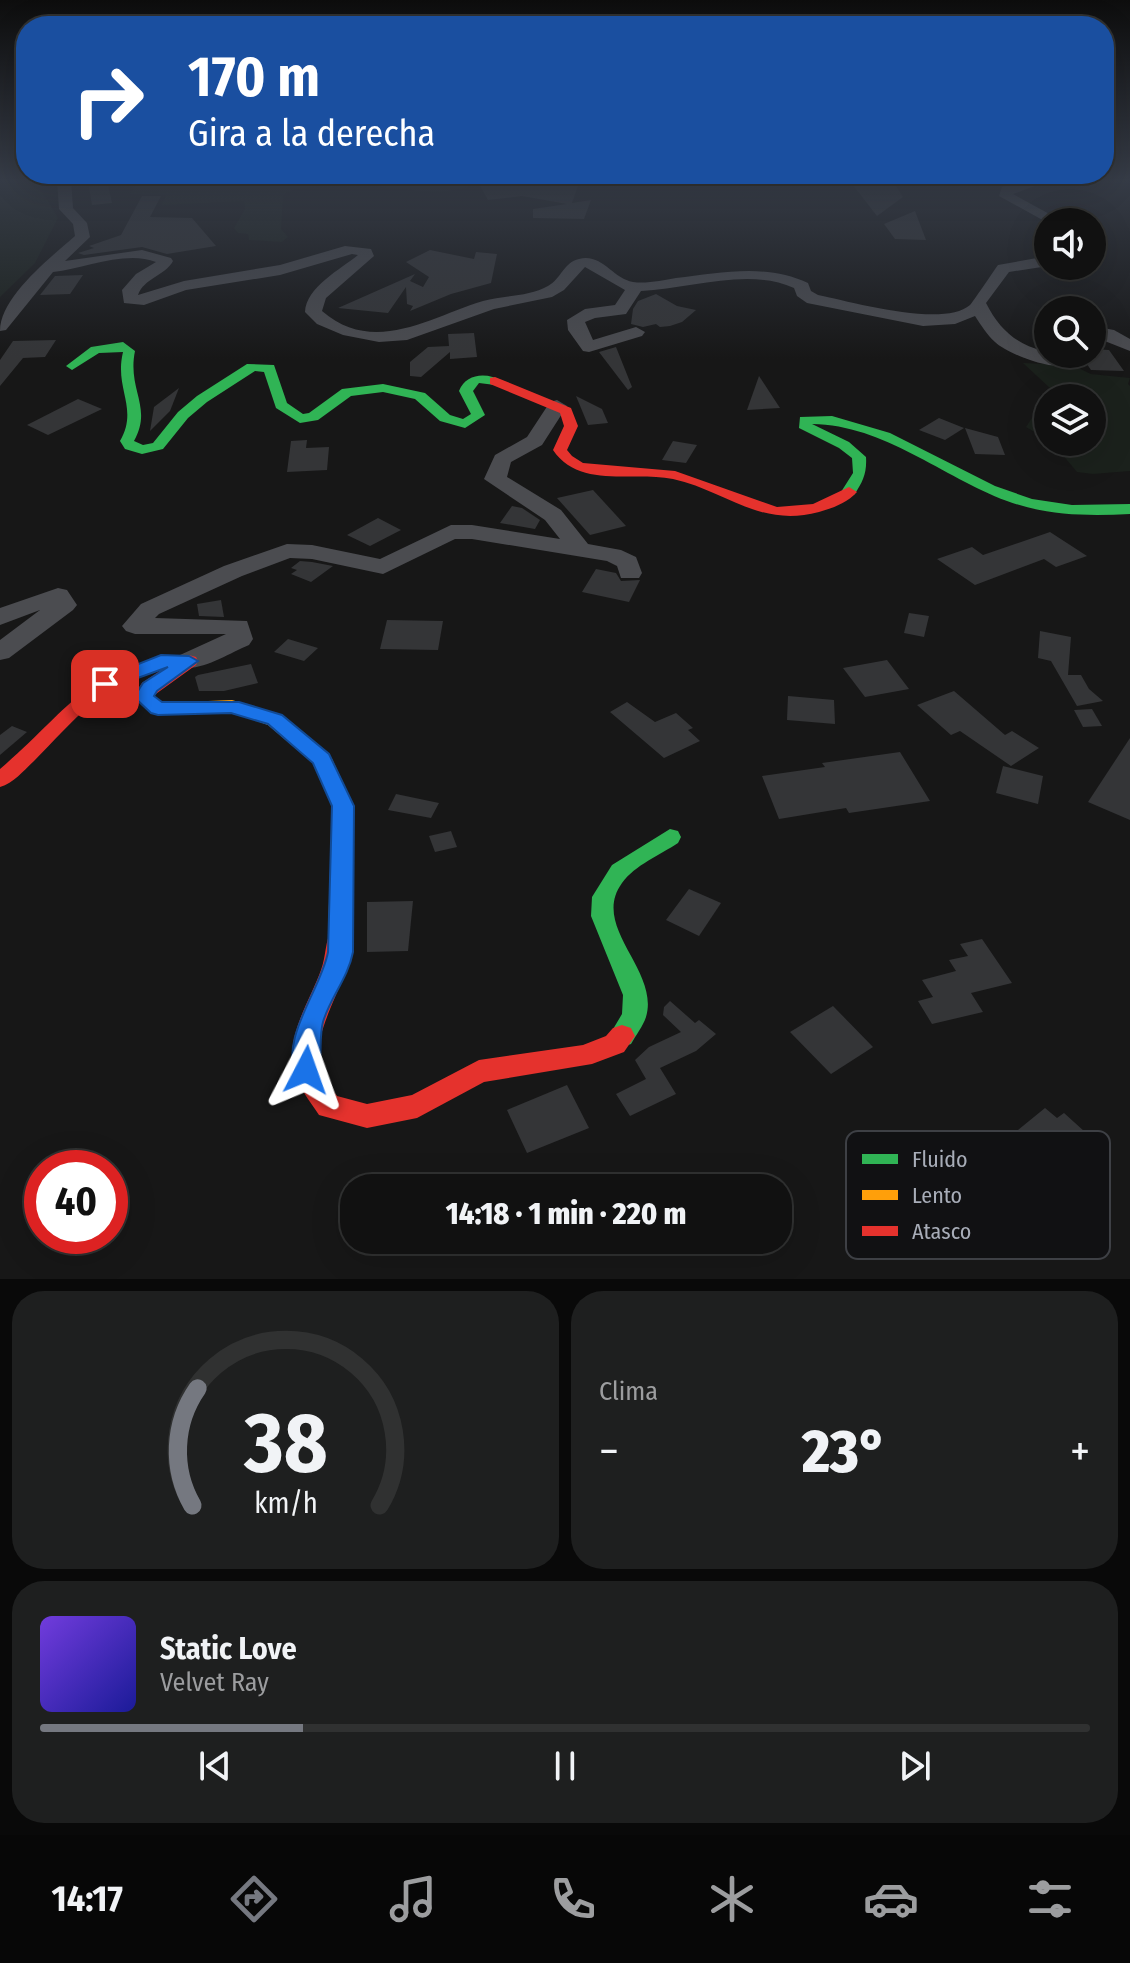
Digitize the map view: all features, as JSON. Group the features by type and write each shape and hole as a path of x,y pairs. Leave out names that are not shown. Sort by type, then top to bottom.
{"street":[{"path":"0,326 48,268 80,240"},
{"path":"48,268 130,255 160,256 164,264 142,277 130,290 130,299 145,301 181,287 257,276 337,252 361,250 366,252 366,256 319,295 314,312 325,322 340,328 393,335 416,333 486,306 549,292 563,283 571,269 580,262 591,262 617,283 636,287 762,277 797,282 802,286 803,293 813,299 923,321 955,319 970,310 981,311"},
{"path":"1034,263 1004,268 978,303 1003,339 1027,356 1034,357"},
{"path":"636,287 620,310 591,313 576,320 577,330 589,347 636,332"},
{"path":"1106,335 1130,346"},
{"path":"72,366 88,352 103,346 123,346 129,351 125,373 137,406 134,431 127,441 130,446 142,450 158,446 192,407 258,366 269,368 277,398 294,417 302,418 316,417 348,391 384,388 420,397 445,420 465,424 478,415 466,388 472,381 483,379 500,381 566,411 571,426 560,450 562,457 571,464 682,477 762,513 805,512 843,497 855,484 861,469 859,457 844,445 803,425 805,420 817,417 840,421 872,433 1019,501 1064,510 1130,509"},
{"path":"557,406 535,441 502,459 495,479 553,515 580,549"},
{"path":"630,573 628,562 621,558 472,532 451,532 383,567 312,552 287,551 233,571 150,609 135,626 238,626 240,639 189,661 149,687 143,697 158,709 232,706 275,720 322,759 343,806 340,952 337,968 310,1022 306,1070 328,1106 367,1116 417,1106 479,1071 583,1056 615,1044 634,1023 638,995 601,916 604,892 615,875 670,837"},
{"path":"0,617 58,595 64,605 0,652"},
{"path":"0,780 33,752 80,702 105,684 161,661 189,661"}],"shaded area":[{"path":"0,240 47,240 35,263 0,297"},
{"path":"249,240 285,240 282,242"},
{"path":"1023,363 1034,363 1034,368 1078,368 1091,374 1130,378 1130,471 1077,472 1064,456 1106,456 1106,384 1046,384"},
{"path":"1034,415 1034,432 1026,427"}],"building":[{"path":"107,240 211,240 216,246 167,254 142,247 84,255 78,253 94,248 89,246"},
{"path":"430,250 474,259 476,252 497,254 491,283 451,294 410,311 413,306 407,304 406,287 388,313 338,308 415,274 410,281 423,287 429,277 406,262"},
{"path":"83,275 70,294 40,295 55,276"},
{"path":"656,294 677,306 696,310 682,322 670,326 631,324 633,309 638,301"},
{"path":"474,333 477,357 450,359 450,352 421,377 410,376 410,362 428,347 449,346 448,334"},
{"path":"56,340 45,357 23,358 0,386 0,360 13,341"},
{"path":"616,347 632,387 628,390 599,352"},
{"path":"1106,350 1124,371 1090,368 1106,368"},
{"path":"759,376 780,408 747,410"},
{"path":"179,388 170,411 150,431 154,407"},
{"path":"576,396 602,409 608,423 588,425"},
{"path":"78,399 102,409 48,435 27,425"},
{"path":"939,418 964,428 945,440 919,430"},
{"path":"965,428 998,437 1005,455 975,454"},
{"path":"307,440 306,448 329,447 327,470 287,472 291,441"},
{"path":"673,441 697,445 686,463 662,460"},
{"path":"593,490 626,526 590,535 557,498"},
{"path":"512,506 522,508 540,520 535,529 500,523"},
{"path":"378,518 401,530 370,546 347,535"},
{"path":"1050,532 1087,556 1056,567 1044,559 975,585 937,559 972,547 983,555"},
{"path":"300,561 333,566 311,582 291,574 297,570 291,568"},
{"path":"596,569 616,573 621,581 640,580 629,602 582,592"},
{"path":"221,600 224,617 199,616 197,604"},
{"path":"909,613 929,616 924,637 904,633"},
{"path":"387,620 443,621 438,650 380,649"},
{"path":"1040,631 1071,637 1068,675 1081,675 1089,689 1103,701 1077,706 1051,661 1038,658"},
{"path":"288,639 318,648 304,661 274,652"},
{"path":"887,660 909,689 865,697 843,668"},
{"path":"251,664 258,683 224,691 199,691 195,677 198,675"},
{"path":"954,691 1005,735 1012,731 1039,748 1011,766 960,731 951,735 917,705"},
{"path":"788,696 834,700 835,724 787,720"},
{"path":"627,702 655,722 676,713 693,728 688,730 700,741 664,758 610,712"},
{"path":"1092,709 1102,726 1083,727 1074,710"},
{"path":"12,726 27,732 0,755 0,735"},
{"path":"1130,738 1130,820 1088,802"},
{"path":"900,752 930,801 849,813 846,808 779,819 762,776 825,767 822,763"},
{"path":"1003,766 1043,776 1038,804 996,793"},
{"path":"396,794 439,803 431,818 388,810"},
{"path":"451,831 457,847 435,852 429,836"},
{"path":"689,889 721,903 699,936 666,920"},
{"path":"413,901 408,951 367,952 367,902"},
{"path":"982,939 1012,983 971,993 983,1012 932,1024 918,1001 933,997 922,980 956,971 949,960 968,956 960,944"},
{"path":"670,1001 695,1023 699,1020 716,1034 696,1051 660,1068 676,1094 630,1116 616,1094 646,1079 635,1060 649,1047 681,1032 663,1015 664,1007"},
{"path":"833,1006 873,1047 831,1074 790,1032"},
{"path":"567,1085 589,1128 527,1153 507,1110"},
{"path":"1045,1108 1057,1118 1064,1113 1084,1131 1019,1131"}],"traffic: fast":[{"path":"72,366 95,350 123,346 129,351 125,371 136,421 127,441 130,446 142,450 158,446 183,415 202,399 252,367 269,368 281,405 300,419 313,417 347,392 383,388 420,396 445,418 465,424 478,415 466,391 468,385 477,379 495,381"},
{"path":"849,492 860,473 859,457 844,445 806,428 805,420 832,420 859,426 912,448 990,489 1029,503 1072,510 1130,509"},
{"path":"622,1036 634,1016 635,995 603,916 603,897 619,871 670,837"}],"traffic: slow":[{"path":"184,708 232,706 275,720 322,759 343,806 340,935"}],"traffic: jam":[{"path":"495,381 566,411 571,426 560,450 566,459 578,466 611,472 675,475 760,508 777,511 816,508 849,492"},
{"path":"0,780 92,693 128,672 189,661 149,687 143,697 158,709 184,708"},
{"path":"340,935 333,970 314,1017 306,1050 307,1073 328,1106 367,1116 417,1106 479,1071 583,1056 615,1044 622,1036"}],"route":[{"path":"105,684 161,661 189,661 149,687 143,697 158,709 232,706 275,720 322,759 343,806 340,952 337,968 310,1022 306,1070"}]}
